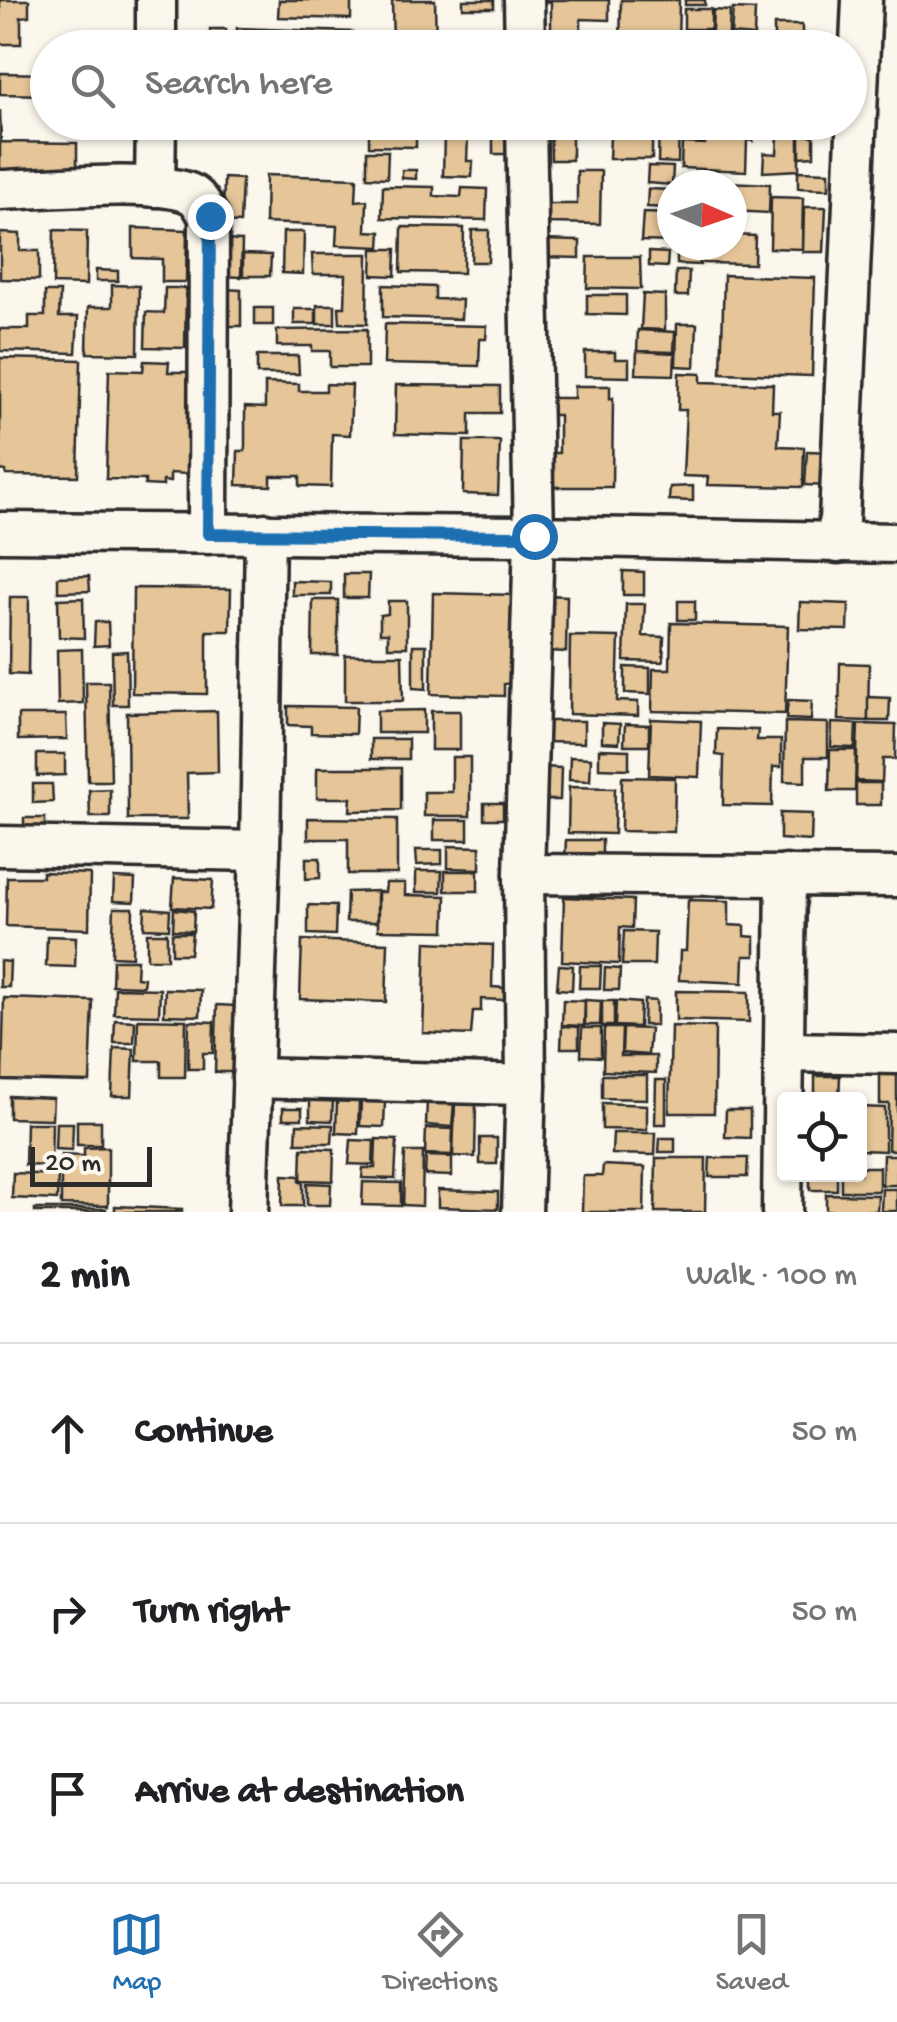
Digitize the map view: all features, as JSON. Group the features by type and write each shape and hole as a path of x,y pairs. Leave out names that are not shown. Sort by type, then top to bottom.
{"street":[{"path":"156,0 156,30"},
{"path":"524,0 525,30"},
{"path":"861,30 862,0"},
{"path":"155,187 156,140"},
{"path":"522,1212 526,1085 524,874 534,536 526,140"},
{"path":"838,543 856,140"},
{"path":"0,190 155,187 188,193 197,198 210,216 208,534"},
{"path":"0,532 897,543"},
{"path":"248,1212 260,852 264,534"},
{"path":"0,846 260,852"},
{"path":"524,874 897,878"},
{"path":"782,1212 786,875"},
{"path":"784,1052 897,1054"},
{"path":"252,1078 526,1085"}],"building":[{"path":"0,0 29,0 29,16 21,17 21,44 0,44"},
{"path":"279,0 351,0 351,19 278,17"},
{"path":"392,0 435,0 436,30 393,30"},
{"path":"463,0 494,0 494,8 463,8"},
{"path":"536,0 609,0 609,20 581,19 581,30 551,30 551,2"},
{"path":"621,0 679,0 678,30 620,30"},
{"path":"685,0 705,0 705,5 685,5"},
{"path":"684,9 711,9 711,29 684,29"},
{"path":"733,9 755,10 754,30 731,30"},
{"path":"713,10 730,11 729,30 712,30"},
{"path":"774,25 802,25 802,30 774,30"},
{"path":"0,73 30,74 30,95 0,94"},
{"path":"0,110 1,142 77,143 77,171 0,169"},
{"path":"369,140 416,140 416,147 369,146"},
{"path":"444,140 468,140 467,161 473,161 472,177 443,176"},
{"path":"493,140 511,140 511,154 493,154"},
{"path":"550,140 572,140 572,160 551,160"},
{"path":"610,140 652,140 652,159 609,159"},
{"path":"659,140 679,140 678,163 658,162"},
{"path":"747,140 746,170 681,168 682,143"},
{"path":"778,140 799,140 799,170 763,172 764,153 777,154"},
{"path":"800,140 814,140 814,156 800,157"},
{"path":"367,151 388,151 387,178 367,177"},
{"path":"648,166 673,167 657,170 657,184 647,183"},
{"path":"402,170 416,170 416,179 402,178"},
{"path":"577,171 601,171 600,224 549,223 549,204 577,204"},
{"path":"798,171 829,172 829,189 798,188"},
{"path":"266,175 357,178 356,201 367,200 366,231 381,232 380,247 336,245 337,226 265,223"},
{"path":"224,178 242,179 240,223 223,222"},
{"path":"747,183 770,184 769,213 747,212"},
{"path":"383,186 434,187 434,196 461,197 462,188 487,189 486,220 382,218"},
{"path":"648,189 657,189 657,207 647,207"},
{"path":"771,197 803,198 802,249 770,248"},
{"path":"804,207 826,207 824,252 803,252"},
{"path":"643,213 657,213 657,242 641,241"},
{"path":"402,227 464,228 463,273 401,272"},
{"path":"133,228 187,230 186,282 162,282 162,259 133,258"},
{"path":"54,230 87,231 86,285 53,284"},
{"path":"472,230 489,230 488,262 471,262"},
{"path":"283,232 304,232 303,274 282,273"},
{"path":"0,233 20,234 20,251 39,251 39,280 0,279"},
{"path":"747,236 755,236 754,264 703,263 747,260"},
{"path":"221,240 242,241 241,277 220,276"},
{"path":"542,240 580,241 580,258 542,257"},
{"path":"373,249 396,249 395,276 372,275"},
{"path":"649,252 657,252 657,260 668,260 667,267 649,266"},
{"path":"243,254 271,255 270,276 243,276"},
{"path":"312,254 368,254 367,324 340,323 339,307 345,307 346,274 313,274"},
{"path":"588,257 640,257 641,289 587,288"},
{"path":"677,260 700,260 700,265 677,264"},
{"path":"96,270 118,271 118,281 96,281"},
{"path":"676,271 689,271 688,296 675,296"},
{"path":"724,275 815,278 812,376 721,373"},
{"path":"112,285 139,286 138,354 87,353 88,307 112,307"},
{"path":"383,285 435,287 435,299 462,300 461,319 383,317"},
{"path":"165,288 186,288 185,348 145,347 146,312 164,313"},
{"path":"221,289 241,290 241,326 220,326"},
{"path":"45,292 60,292 59,317 78,317 76,353 0,351 0,329 29,329 29,316 45,316"},
{"path":"643,294 665,295 665,330 641,329"},
{"path":"587,295 626,295 626,315 587,314"},
{"path":"317,305 335,305 335,324 317,324"},
{"path":"255,308 273,308 273,325 255,325"},
{"path":"294,309 316,309 316,324 294,324"},
{"path":"385,324 487,326 486,339 480,339 479,366 384,364"},
{"path":"677,324 697,324 695,367 676,366"},
{"path":"367,329 367,367 330,367 330,351 312,351 312,346 277,346 277,330"},
{"path":"638,330 675,332 674,352 637,351"},
{"path":"637,351 675,353 674,375 636,374"},
{"path":"585,352 615,352 615,359 629,359 629,377 585,376"},
{"path":"257,356 298,356 299,374 257,374"},
{"path":"0,358 81,360 78,476 6,475 6,471 0,470"},
{"path":"144,361 169,362 168,372 191,372 188,474 170,473 170,482 163,481 163,486 145,485 145,480 106,479 109,370 143,371"},
{"path":"679,373 701,374 701,382 773,384 772,411 780,411 778,446 804,447 803,487 707,485 708,477 683,476 686,410 678,410"},
{"path":"265,383 299,384 299,391 326,391 326,384 352,385 350,435 332,434 331,487 300,486 300,476 271,476 271,486 237,485 238,451 245,451 245,407 265,408"},
{"path":"396,385 500,386 500,413 470,413 470,436 395,434"},
{"path":"574,386 610,386 612,487 551,487 551,453 559,453 559,415 549,415 549,398 574,398"},
{"path":"464,441 500,441 498,495 463,494"},
{"path":"807,451 833,452 832,486 805,485"},
{"path":"693,486 693,501 669,500 670,487"},
{"path":"623,571 644,572 644,595 623,595"},
{"path":"344,574 369,574 368,598 344,598"},
{"path":"89,576 90,591 58,592 58,577"},
{"path":"292,581 331,582 331,595 292,595"},
{"path":"133,588 231,589 230,631 207,631 207,694 132,693"},
{"path":"433,593 516,595 513,683 504,684 504,696 431,694"},
{"path":"548,595 567,596 566,652 547,651"},
{"path":"10,597 29,597 28,675 9,674"},
{"path":"83,598 84,638 59,637 58,599"},
{"path":"313,600 338,600 338,655 312,655"},
{"path":"388,601 407,601 407,647 388,647 388,633 380,633 380,615 388,614"},
{"path":"678,601 695,601 695,620 678,620"},
{"path":"800,602 849,604 848,630 799,629"},
{"path":"626,604 645,604 643,636 664,637 663,662 624,661"},
{"path":"95,622 108,622 109,645 94,646"},
{"path":"671,623 788,626 785,714 652,711 653,669 670,669"},
{"path":"570,636 619,637 617,701 638,702 638,716 569,714"},
{"path":"413,645 426,645 426,689 413,688"},
{"path":"82,649 83,703 58,704 57,650"},
{"path":"127,651 128,705 113,705 112,652"},
{"path":"345,655 402,655 403,701 345,701"},
{"path":"840,663 869,664 868,721 839,720"},
{"path":"625,667 650,668 650,694 625,693"},
{"path":"86,682 109,682 111,781 88,781"},
{"path":"868,697 890,698 889,721 868,721"},
{"path":"788,700 812,701 811,720 786,719"},
{"path":"288,706 356,707 355,734 311,733 311,726 288,725"},
{"path":"424,710 424,733 377,733 377,711"},
{"path":"217,711 218,772 187,773 188,819 128,819 127,713"},
{"path":"431,711 460,711 460,750 431,750"},
{"path":"18,715 66,715 67,739 18,740"},
{"path":"651,719 701,721 699,777 649,775"},
{"path":"547,721 584,721 584,743 547,742"},
{"path":"785,722 828,723 828,757 805,757 805,782 784,781"},
{"path":"602,723 620,724 619,743 602,742"},
{"path":"832,723 856,724 855,748 831,747"},
{"path":"625,724 649,725 649,745 624,745"},
{"path":"858,724 896,725 895,759 883,759 882,782 856,781"},
{"path":"717,729 758,730 757,740 781,740 781,767 773,767 772,806 723,805 724,756 716,755"},
{"path":"371,739 408,739 408,759 371,759"},
{"path":"599,749 629,750 629,769 599,768"},
{"path":"830,750 856,750 855,791 829,791"},
{"path":"37,754 65,754 65,775 37,776"},
{"path":"452,757 470,757 470,816 424,816 424,792 452,792"},
{"path":"570,757 591,758 590,781 569,780"},
{"path":"542,767 561,768 560,800 542,800"},
{"path":"317,768 401,768 401,810 350,811 351,798 317,798"},
{"path":"622,777 675,778 674,832 621,831"},
{"path":"856,783 881,783 881,805 856,805"},
{"path":"33,784 52,784 53,802 33,803"},
{"path":"569,787 615,788 614,834 568,833"},
{"path":"110,789 110,817 90,817 89,790"},
{"path":"484,803 503,803 503,819 484,819"},
{"path":"780,813 812,814 811,841 780,839"},
{"path":"24,818 45,818 45,835 24,835"},
{"path":"308,818 397,819 397,874 348,874 348,839 308,839"},
{"path":"434,820 468,820 468,840 434,840"},
{"path":"566,840 602,840 602,859 565,857"},
{"path":"448,846 480,847 480,869 448,868"},
{"path":"416,850 442,850 442,864 417,865"},
{"path":"306,858 320,858 320,878 306,879"},
{"path":"416,871 442,871 441,892 416,892"},
{"path":"445,871 478,871 478,891 445,891"},
{"path":"42,872 90,874 89,929 6,926 7,877 42,877"},
{"path":"114,878 135,879 134,902 113,901"},
{"path":"174,878 213,880 211,909 172,907"},
{"path":"386,883 405,883 405,895 446,896 445,931 378,930 378,892 385,892"},
{"path":"377,891 377,922 346,922 347,892"},
{"path":"564,897 633,900 632,928 620,927 619,964 562,961"},
{"path":"688,900 729,901 729,925 745,926 745,936 755,937 755,956 744,956 743,983 679,980 680,951 686,951"},
{"path":"308,905 336,906 335,935 308,934"},
{"path":"114,908 133,908 132,957 112,956"},
{"path":"145,908 170,910 169,929 144,928"},
{"path":"174,909 194,911 193,931 173,930"},
{"path":"624,931 655,932 654,965 622,965"},
{"path":"147,933 167,933 167,959 147,959"},
{"path":"172,933 192,933 190,954 172,954"},
{"path":"47,936 76,937 75,967 46,966"},
{"path":"302,940 388,943 386,1002 300,999"},
{"path":"426,942 493,945 492,987 505,988 504,1000 481,999 481,1011 473,1011 471,1035 423,1033"},
{"path":"113,960 137,960 136,977 144,978 143,986 112,985"},
{"path":"0,961 10,962 9,987 0,987"},
{"path":"559,965 573,966 572,990 557,989"},
{"path":"580,966 601,966 600,988 579,988"},
{"path":"605,968 620,969 619,990 604,990"},
{"path":"115,988 160,989 159,1015 114,1014"},
{"path":"165,989 201,990 200,1016 164,1015"},
{"path":"676,991 749,992 749,1022 676,1020"},
{"path":"4,998 93,1001 90,1082 2,1080"},
{"path":"563,1000 585,1001 584,1026 562,1025"},
{"path":"585,1000 601,1001 600,1025 585,1025"},
{"path":"644,1000 656,1001 656,1025 643,1025"},
{"path":"602,1001 614,1001 614,1026 602,1026"},
{"path":"616,1001 640,1003 639,1027 615,1026"},
{"path":"217,1005 236,1006 234,1072 215,1072"},
{"path":"138,1019 186,1020 185,1077 161,1077 161,1061 137,1061"},
{"path":"115,1020 135,1021 134,1043 114,1043"},
{"path":"189,1021 214,1022 213,1053 203,1053 203,1069 188,1069"},
{"path":"562,1026 579,1027 579,1048 561,1048"},
{"path":"671,1026 715,1027 714,1113 669,1113"},
{"path":"582,1028 601,1028 601,1057 581,1056"},
{"path":"604,1028 622,1028 621,1056 656,1056 656,1073 603,1071"},
{"path":"623,1028 650,1029 648,1055 622,1053"},
{"path":"114,1048 134,1049 132,1096 112,1096"},
{"path":"880,1062 897,1062 897,1150 888,1150 889,1104 880,1104"},
{"path":"602,1075 647,1075 647,1099 602,1098"},
{"path":"815,1076 840,1076 839,1092 815,1092"},
{"path":"656,1080 666,1080 666,1124 655,1124"},
{"path":"9,1096 53,1098 52,1119 9,1118"},
{"path":"310,1099 333,1100 332,1121 310,1120"},
{"path":"337,1100 359,1100 358,1134 336,1133"},
{"path":"361,1100 385,1101 384,1127 360,1126"},
{"path":"427,1100 454,1102 452,1127 426,1125"},
{"path":"455,1102 476,1102 475,1157 453,1156"},
{"path":"602,1103 647,1105 647,1130 602,1129"},
{"path":"867,1107 885,1108 885,1151 867,1150"},
{"path":"283,1108 302,1108 302,1119 283,1119"},
{"path":"726,1110 750,1110 750,1138 725,1137"},
{"path":"77,1121 101,1121 101,1145 77,1145"},
{"path":"26,1123 52,1123 51,1166 25,1165"},
{"path":"56,1123 73,1123 72,1150 55,1149"},
{"path":"297,1124 333,1125 332,1143 296,1143"},
{"path":"426,1128 453,1129 452,1155 425,1154"},
{"path":"613,1133 656,1133 655,1155 612,1154"},
{"path":"480,1138 497,1138 497,1164 480,1164"},
{"path":"660,1138 675,1138 675,1152 659,1152"},
{"path":"376,1139 397,1140 395,1179 362,1178 363,1168 375,1168"},
{"path":"351,1140 374,1141 373,1165 349,1164"},
{"path":"108,1147 108,1206 61,1205 61,1155 84,1156 84,1148"},
{"path":"302,1148 334,1149 333,1181 301,1180"},
{"path":"405,1152 423,1152 422,1206 403,1205"},
{"path":"883,1155 897,1155 897,1185 882,1185"},
{"path":"426,1156 452,1157 452,1176 425,1175"},
{"path":"656,1158 706,1158 705,1212 655,1212"},
{"path":"710,1158 748,1158 747,1177 709,1177"},
{"path":"603,1165 645,1167 644,1212 582,1212 583,1176 602,1176"},
{"path":"867,1167 879,1167 879,1191 841,1191 841,1182 867,1182"},
{"path":"13,1173 58,1175 57,1200 12,1198"},
{"path":"283,1175 300,1176 303,1206 282,1206"},
{"path":"363,1182 401,1183 401,1206 362,1205"},
{"path":"810,1182 837,1182 837,1190 810,1190"},
{"path":"307,1183 331,1184 330,1205 307,1205"},
{"path":"882,1189 897,1189 897,1211 881,1211"},
{"path":"438,1190 498,1192 498,1209 438,1207"},
{"path":"826,1194 878,1195 877,1211 826,1210"},
{"path":"115,1206 182,1209 182,1212 115,1212"},
{"path":"106,1209 106,1212 35,1212"}],"route":[{"path":"210,216 208,534 534,536"}]}
